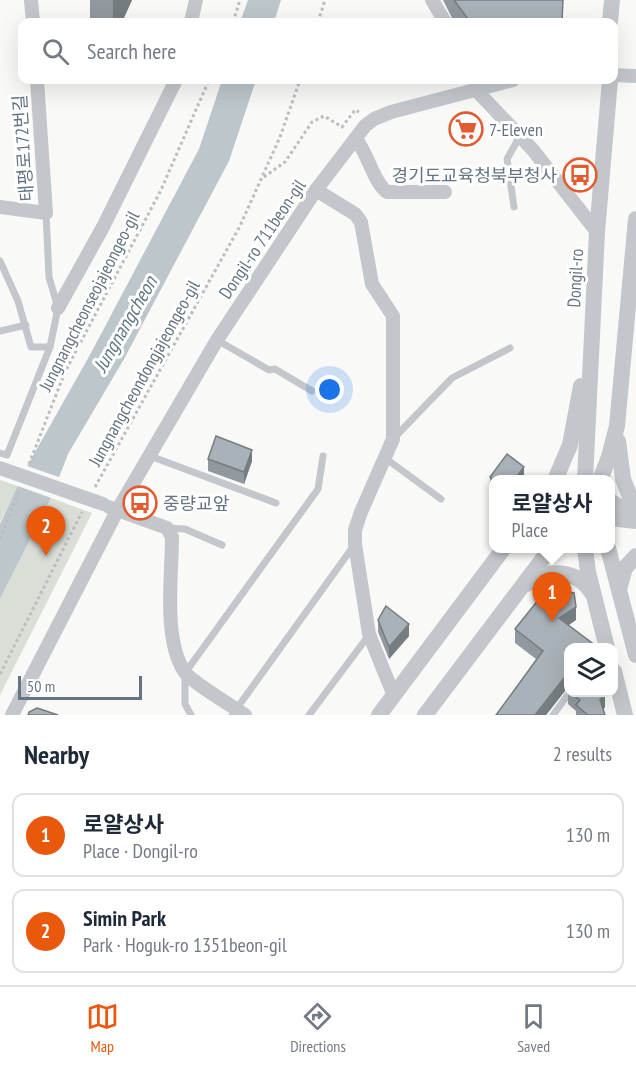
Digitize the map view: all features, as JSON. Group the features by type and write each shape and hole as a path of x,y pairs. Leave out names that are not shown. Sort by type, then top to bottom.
{"street":[{"path":"31,0 33,18"},
{"path":"192,18 196,0"},
{"path":"432,0 443,18"},
{"path":"610,18 612,0"},
{"path":"618,75 636,76"},
{"name":"태평로172번길","path":"37,84 46,213"},
{"path":"58,308 102,227 174,84"},
{"name":"Dongil-ro 711beon-gil","path":"13,713 117,511 217,340 316,190 374,119 494,84"},
{"name":"Dongil-ro","path":"585,475 597,232 610,84"},
{"path":"476,90 520,136 597,232"},
{"path":"356,139 364,150 380,186 387,192 445,192"},
{"path":"316,190 356,214 361,222 372,284 393,316 393,439 361,512 355,544 369,634 394,696"},
{"path":"0,207 46,213"},
{"path":"611,475 636,219"},
{"path":"557,475 570,445 592,329"},
{"path":"602,475 617,426"},
{"path":"617,426 623,479 636,512"},
{"path":"0,468 167,528 172,537 171,611 176,652 185,673 238,713"},
{"path":"615,504 636,519"},
{"path":"615,518 636,519"},
{"path":"379,715 501,553"},
{"path":"425,715 548,553"},
{"path":"586,553 606,643"},
{"path":"609,553 636,656"},
{"path":"619,590 625,568 636,556"},
{"path":"521,588 538,576 557,572 579,579 595,599"},
{"path":"618,687 625,715"},
{"path":"13,713 29,715"}],"lane":[{"path":"514,207 507,159 520,136"},
{"path":"0,453 7,455 50,347 58,308 49,277 46,213"},
{"path":"0,261 26,324 31,347 50,347"},
{"path":"0,331 26,324"},
{"path":"217,340 269,370 275,369 312,391"},
{"path":"393,439 452,378 510,348"},
{"path":"150,456 276,503"},
{"path":"191,715 185,704 185,673 318,489 323,456"},
{"path":"385,458 441,499"},
{"path":"167,528 185,529 222,545"},
{"path":"238,713 355,544"},
{"path":"309,715 369,634"},
{"path":"553,715 567,697"}],"path":[{"path":"235,18 240,0"},
{"path":"319,18 325,0"},
{"name":"Jungnangcheonseojajeongeo-gil","path":"26,472 65,372 161,190 207,84"},
{"name":"Jungnangcheondongjajeongeo-gil","path":"91,496 240,226 263,178 298,84"},
{"path":"263,178 285,162 317,118 324,116 342,127 355,110 366,116 356,139"},
{"path":"0,539 22,483"},
{"path":"0,674 85,506"}],"shaded area":[{"path":"0,480 18,486 0,522"},
{"path":"51,498 92,513 0,695 0,599"}],"water":[{"path":"248,0 281,0 275,18 241,18"},
{"name":"Jungnangcheon","path":"221,84 255,84 229,161 124,359 68,454 51,498 0,599 0,524 25,470 91,353 199,149"}],"pier":[{"path":"24,465 62,478 54,499 15,485"}],"building":[{"path":"454,0 563,0 562,18 467,18"},
{"path":"216,436 252,450 244,472 208,459"},
{"path":"507,454 524,467 518,475 491,475"},
{"path":"547,589 574,593 576,607 559,618 592,643 564,643 564,678 535,715 496,715 543,651 515,629"},
{"path":"386,606 409,624 389,647 378,620"},
{"path":"576,697 602,697 600,700 605,715 588,715 576,705 580,700"},
{"path":"37,708 58,715 28,715"}],"place":[{"name":"7-Eleven","path":"466,129"},
{"name":"경기도교육청북부청사","path":"580,175"},
{"name":"중량교앞","path":"140,503"},
{"name":"Simin Park","path":"46,556"},
{"name":"로얄상사","path":"552,622"}]}
